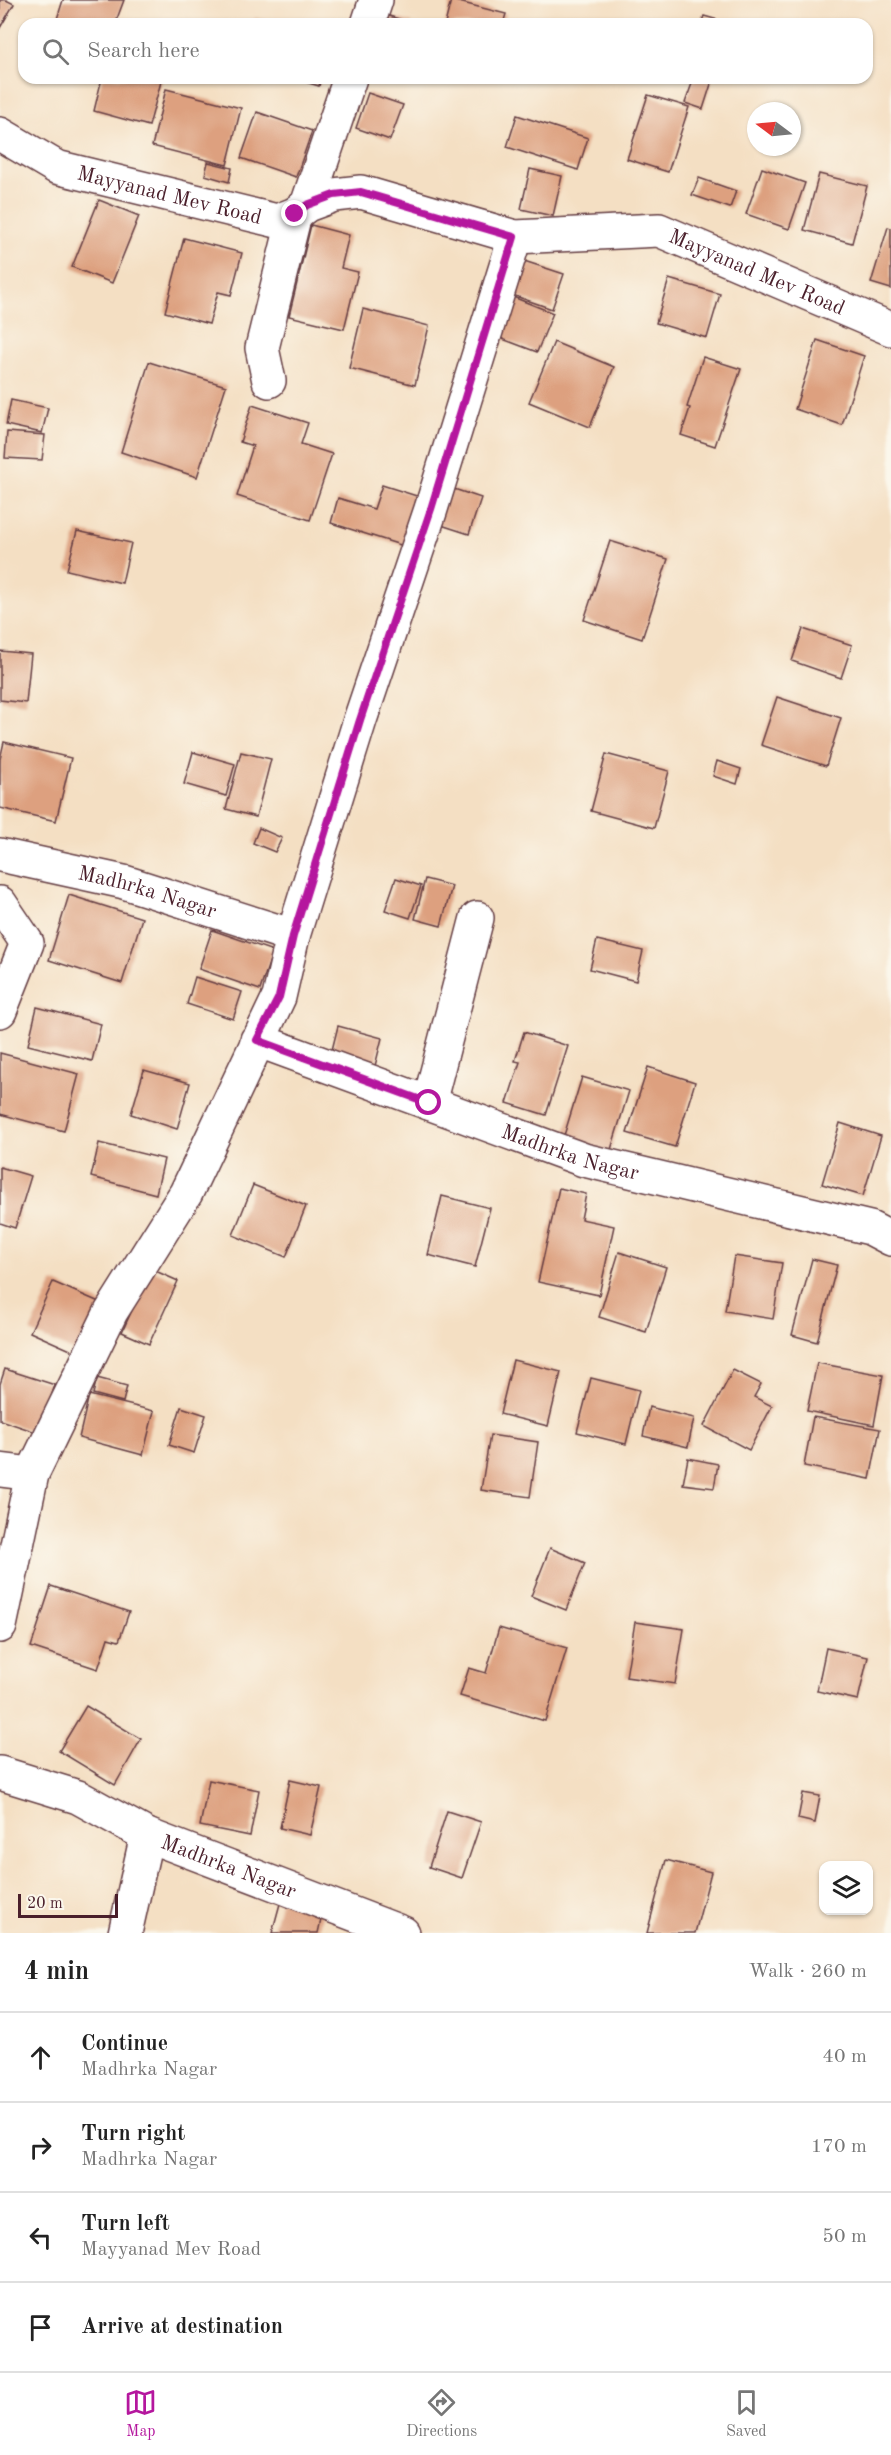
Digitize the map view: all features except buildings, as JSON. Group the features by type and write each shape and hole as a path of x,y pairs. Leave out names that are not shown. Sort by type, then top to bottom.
{"street":[{"path":"370,18 376,0"},
{"path":"269,381 262,348 301,209 348,84"},
{"name":"Mayyanad Mev Road","path":"0,134 56,167 277,221 334,195 361,192 514,237 659,230 891,329"},
{"path":"0,1626 32,1474 111,1312 186,1193 279,997 293,936 360,720 431,509 514,237"},
{"name":"Madhrka Nagar","path":"0,855 124,882 293,936"},
{"path":"0,903 27,943 0,1011"},
{"path":"429,1103 477,918"},
{"name":"Madhrka Nagar","path":"257,1040 584,1160 870,1228 891,1239"},
{"path":"0,1470 32,1474"},
{"path":"0,1773 78,1797 147,1835"},
{"name":"Madhrka Nagar","path":"125,1933 147,1835 402,1933"}],"route":[{"path":"295,214 307,205 334,195 361,192 514,237 431,509 360,720 293,936 279,997 257,1040 429,1103"}]}
